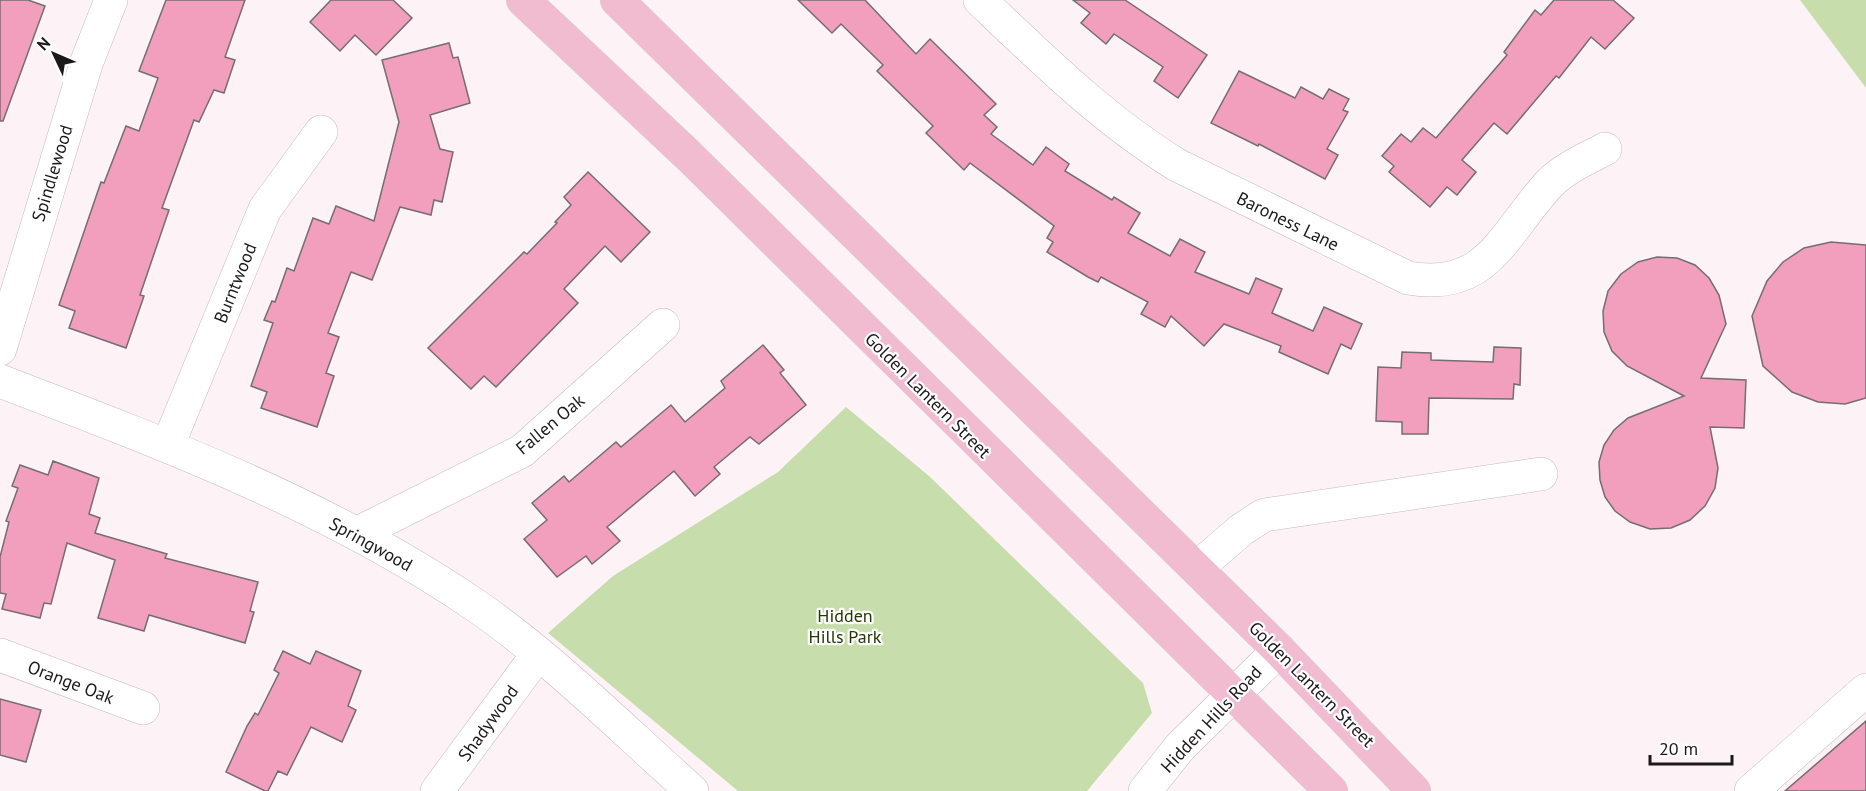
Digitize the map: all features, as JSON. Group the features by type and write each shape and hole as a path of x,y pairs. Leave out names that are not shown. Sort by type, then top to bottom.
{"main road":[{"name":"Golden Lantern Street","path":"523,0 689,156 1331,791"},
{"name":"Golden Lantern Street","path":"617,0 1197,568 1414,791"}],"street":[{"name":"Spindlewood","path":"0,349 79,86 111,0"},
{"name":"Baroness Lane","path":"985,2 1057,73 1110,119 1153,150 1204,179 1407,278 1429,282 1452,280 1476,268 1496,250 1559,175 1605,149"},
{"name":"Burntwood","path":"168,445 266,209 321,132"},
{"name":"Fallen Oak","path":"358,533 522,451 663,325"},
{"name":"Springwood","path":"0,381 168,445 358,533 476,606 538,654 692,791"},
{"path":"1197,568 1241,530 1264,515 1541,474"},
{"name":"Hidden Hills Road","path":"1145,791 1180,747 1233,692 1279,650"},
{"name":"Shadywood","path":"437,791 538,654"},
{"name":"Orange Oak","path":"0,655 143,708"},
{"path":"1751,791 1866,690"}],"green space":[{"path":"1800,0 1866,0 1866,88"},
{"name":"Hidden Hills Park","path":"846,407 929,476 1143,683 1152,713 1087,791 738,791 548,633 613,576 778,472"}],"building":[{"path":"0,0 28,0 45,6 3,121 0,121"},
{"path":"166,0 245,0 225,57 235,60 224,93 214,90 199,122 194,120 162,208 169,210 140,295 144,296 126,348 69,328 75,311 59,305 101,182 104,183 126,126 139,131 158,78 139,71"},
{"path":"331,0 393,0 412,18 376,55 355,35 340,51 310,22"},
{"path":"798,0 865,0 916,54 930,39 996,104 984,115 997,127 991,134 1033,165 1046,147 1069,164 1065,171 1112,200 1114,197 1140,213 1128,233 1170,256 1180,239 1205,252 1195,272 1249,294 1256,278 1282,289 1272,313 1313,331 1324,307 1362,324 1351,349 1341,344 1328,374 1279,352 1281,346 1224,324 1204,346 1171,316 1165,327 1141,314 1148,302 1101,277 1098,282 1047,252 1053,242 1047,238 1054,226 970,163 964,170 926,133 933,126 877,71 883,65 841,24 832,33"},
{"path":"1073,0 1125,0 1207,55 1178,98 1154,81 1163,67 1114,34 1106,44 1081,23 1090,13"},
{"path":"1554,0 1613,0 1634,18 1605,49 1591,37 1559,78 1556,76 1507,134 1494,123 1462,160 1476,172 1457,195 1447,187 1430,207 1389,172 1394,166 1382,156 1401,134 1411,142 1423,128 1436,138 1507,55 1504,52 1535,10 1541,15"},
{"path":"449,43 453,58 458,57 470,103 430,115 440,149 453,152 442,202 434,200 431,215 400,207 372,280 351,272 328,333 339,337 326,373 334,376 317,427 261,408 267,392 251,386 273,323 264,320 272,301 275,302 287,268 294,271 313,218 329,224 336,206 374,221 399,122 382,60"},
{"path":"1239,71 1295,98 1301,87 1323,99 1329,89 1349,99 1343,110 1348,112 1327,149 1338,155 1325,179 1259,144 1258,146 1211,123"},
{"path":"588,172 650,232 621,262 605,246 564,289 578,303 496,387 484,376 471,389 428,348 524,252 527,254 557,223 555,222 571,205 564,197"},
{"path":"1831,242 1866,245 1866,398 1845,404 1818,402 1792,392 1763,366 1752,316 1767,281 1783,262 1804,248"},
{"path":"1657,257 1677,258 1695,265 1709,278 1719,295 1726,324 1701,378 1746,380 1744,428 1710,427 1718,468 1715,488 1705,506 1690,520 1671,528 1650,529 1630,522 1615,511 1605,497 1600,480 1599,462 1604,445 1614,430 1628,418 1684,396 1627,366 1612,351 1604,332 1603,311 1608,291 1621,274 1638,262"},
{"path":"763,345 784,370 780,373 806,405 759,444 750,437 714,467 720,474 695,496 674,471 607,527 620,541 592,564 586,556 557,577 524,539 547,520 532,503 564,476 569,482 616,442 621,447 671,405 685,422 725,388 721,381"},
{"path":"1494,347 1521,348 1520,385 1514,384 1513,399 1429,398 1428,434 1402,434 1402,422 1376,421 1378,367 1401,368 1402,352 1431,353 1431,360 1493,362"},
{"path":"53,461 99,478 89,514 100,518 95,533 167,554 165,558 258,582 250,611 254,612 245,643 149,615 144,631 98,618 115,560 67,543 51,604 44,603 40,618 2,609 6,594 0,593 0,557 9,522 6,521 18,488 12,486 20,465 48,475"},
{"path":"283,651 310,664 316,651 361,671 348,706 356,710 342,742 311,727 287,775 278,771 268,791 265,791 226,772 247,726 255,713 258,715 279,673 274,670"},
{"path":"0,699 41,710 26,762 0,755"},
{"path":"1866,721 1866,791 1785,791"}]}
